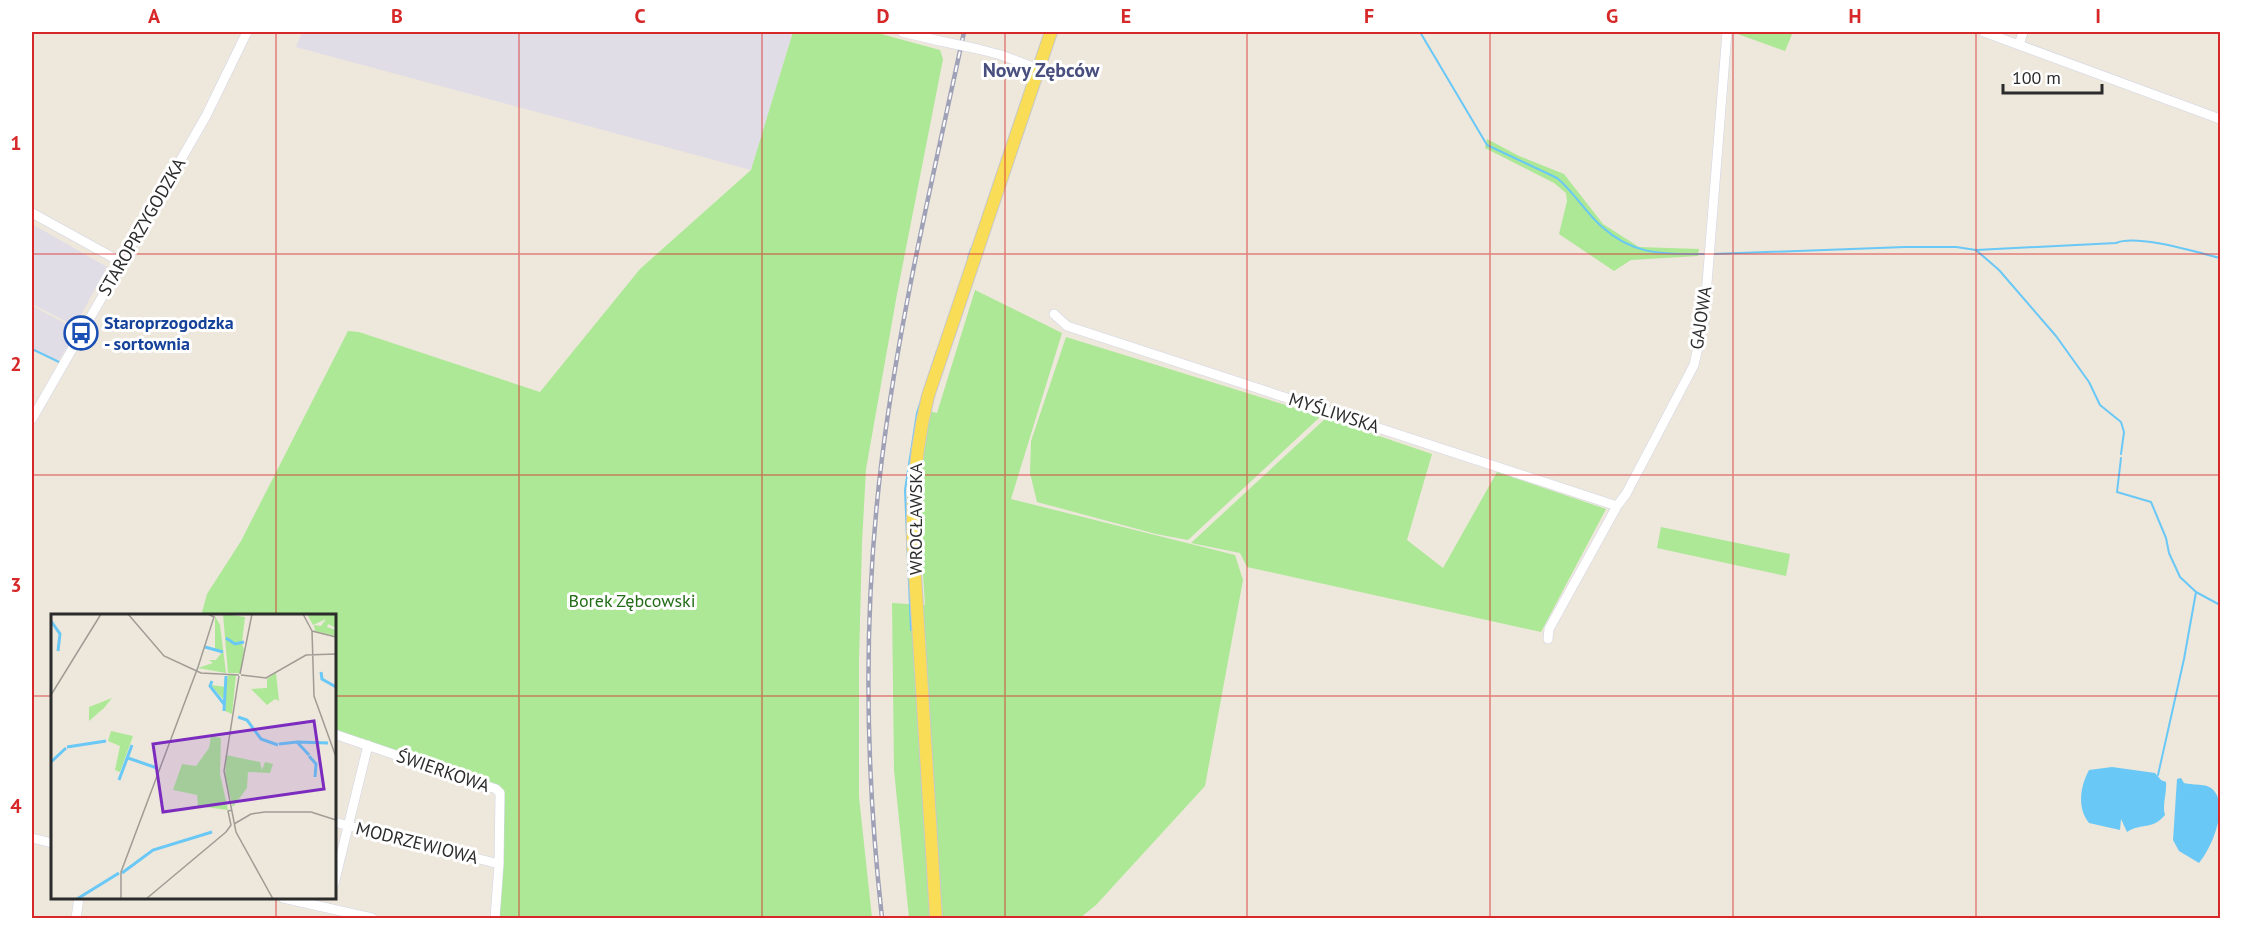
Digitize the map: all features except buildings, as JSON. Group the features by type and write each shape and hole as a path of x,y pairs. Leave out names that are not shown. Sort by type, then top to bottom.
{"main road":[{"name":"WROCŁAWSKA","path":"936,918 913,542 915,459 928,396 1051,32"}],"street":[{"name":"STAROPRZYGODZKA","path":"32,419 206,116 247,32"},
{"path":"902,32 1001,55 1038,69"},
{"name":"GAJOWA","path":"1548,639 1549,628 1617,506 1626,494 1694,365 1701,335 1727,32"},
{"path":"1984,32 2220,119"},
{"path":"2019,45 2023,32"},
{"path":"32,213 121,262"},
{"name":"MYŚLIWSKA","path":"1054,314 1067,326 1617,506"},
{"name":"ŚWIERKOWA","path":"336,735 496,789 500,793 499,864 495,918"},
{"path":"336,877 368,745"},
{"name":"MODRZEWIOWA","path":"336,822 499,864"},
{"path":"32,838 51,843"},
{"path":"76,918 79,899"},
{"path":"291,899 372,918"}],"shaded area":[{"path":"302,32 793,32 751,170 296,47"},
{"path":"32,224 107,267 75,326 32,304"},
{"path":"32,306 78,330 58,361 32,348"}],"green space":[{"name":"Borek Zębcowski","path":"793,32 874,32 940,50 943,59 897,294 866,469 859,660 859,797 872,918 499,918 504,790 336,732 336,614 202,614 207,594 241,541 348,331 359,332 540,392 640,269 751,170"},
{"path":"1732,32 1793,32 1785,51"},
{"path":"1487,139 1519,156 1564,174 1603,224 1639,247 1699,249 1698,256 1631,260 1614,271 1559,234 1567,201 1566,193 1554,183 1485,148"},
{"path":"975,290 1062,333 1011,499 1235,555 1243,580 1205,786 1096,905 1080,918 909,918 894,770 892,603 925,605 920,507 925,434 929,411 937,413"},
{"path":"1066,337 1321,416 1188,540 1156,534 1037,502 1030,473 1031,441"},
{"path":"1326,418 1432,454 1407,540 1443,568 1497,472 1606,509 1541,632 1247,567 1240,553 1191,543"},
{"path":"1661,527 1790,554 1786,576 1657,548"}],"water":[{"path":"2112,767 2155,773 2166,782 2165,815 2160,820 2127,832 2121,819 2120,830 2089,823 2081,804 2086,777 2089,770"},
{"path":"2181,778 2184,783 2209,787 2219,800 2219,819 2213,839 2199,863 2179,851 2173,840 2177,779"}],"waterway":[{"path":"1420,32 1487,145 1557,178 1595,220 1625,243 1662,253 1705,254"},
{"path":"1976,250 2138,241 2167,245 2220,258"},
{"path":"1713,254 1905,247 1956,247 1976,250 1999,270 2056,336 2089,382 2100,405 2121,422 2124,432 2121,454"},
{"path":"968,258 971,249"},
{"path":"32,349 59,362"},
{"path":"911,630 905,490 917,413 937,351"},
{"path":"2121,458 2117,492 2151,502 2180,577 2196,592 2184,659 2158,775"},
{"path":"2196,592 2220,605"}],"railway":[{"path":"882,918 872,803 868,688 876,515 889,404 898,351 918,244 964,32"}],"place":[{"name":"Staroprzogodzka - sortownia","path":"81,333"}],"district":[{"name":"Nowy Zębców","path":"1041,70"}]}
